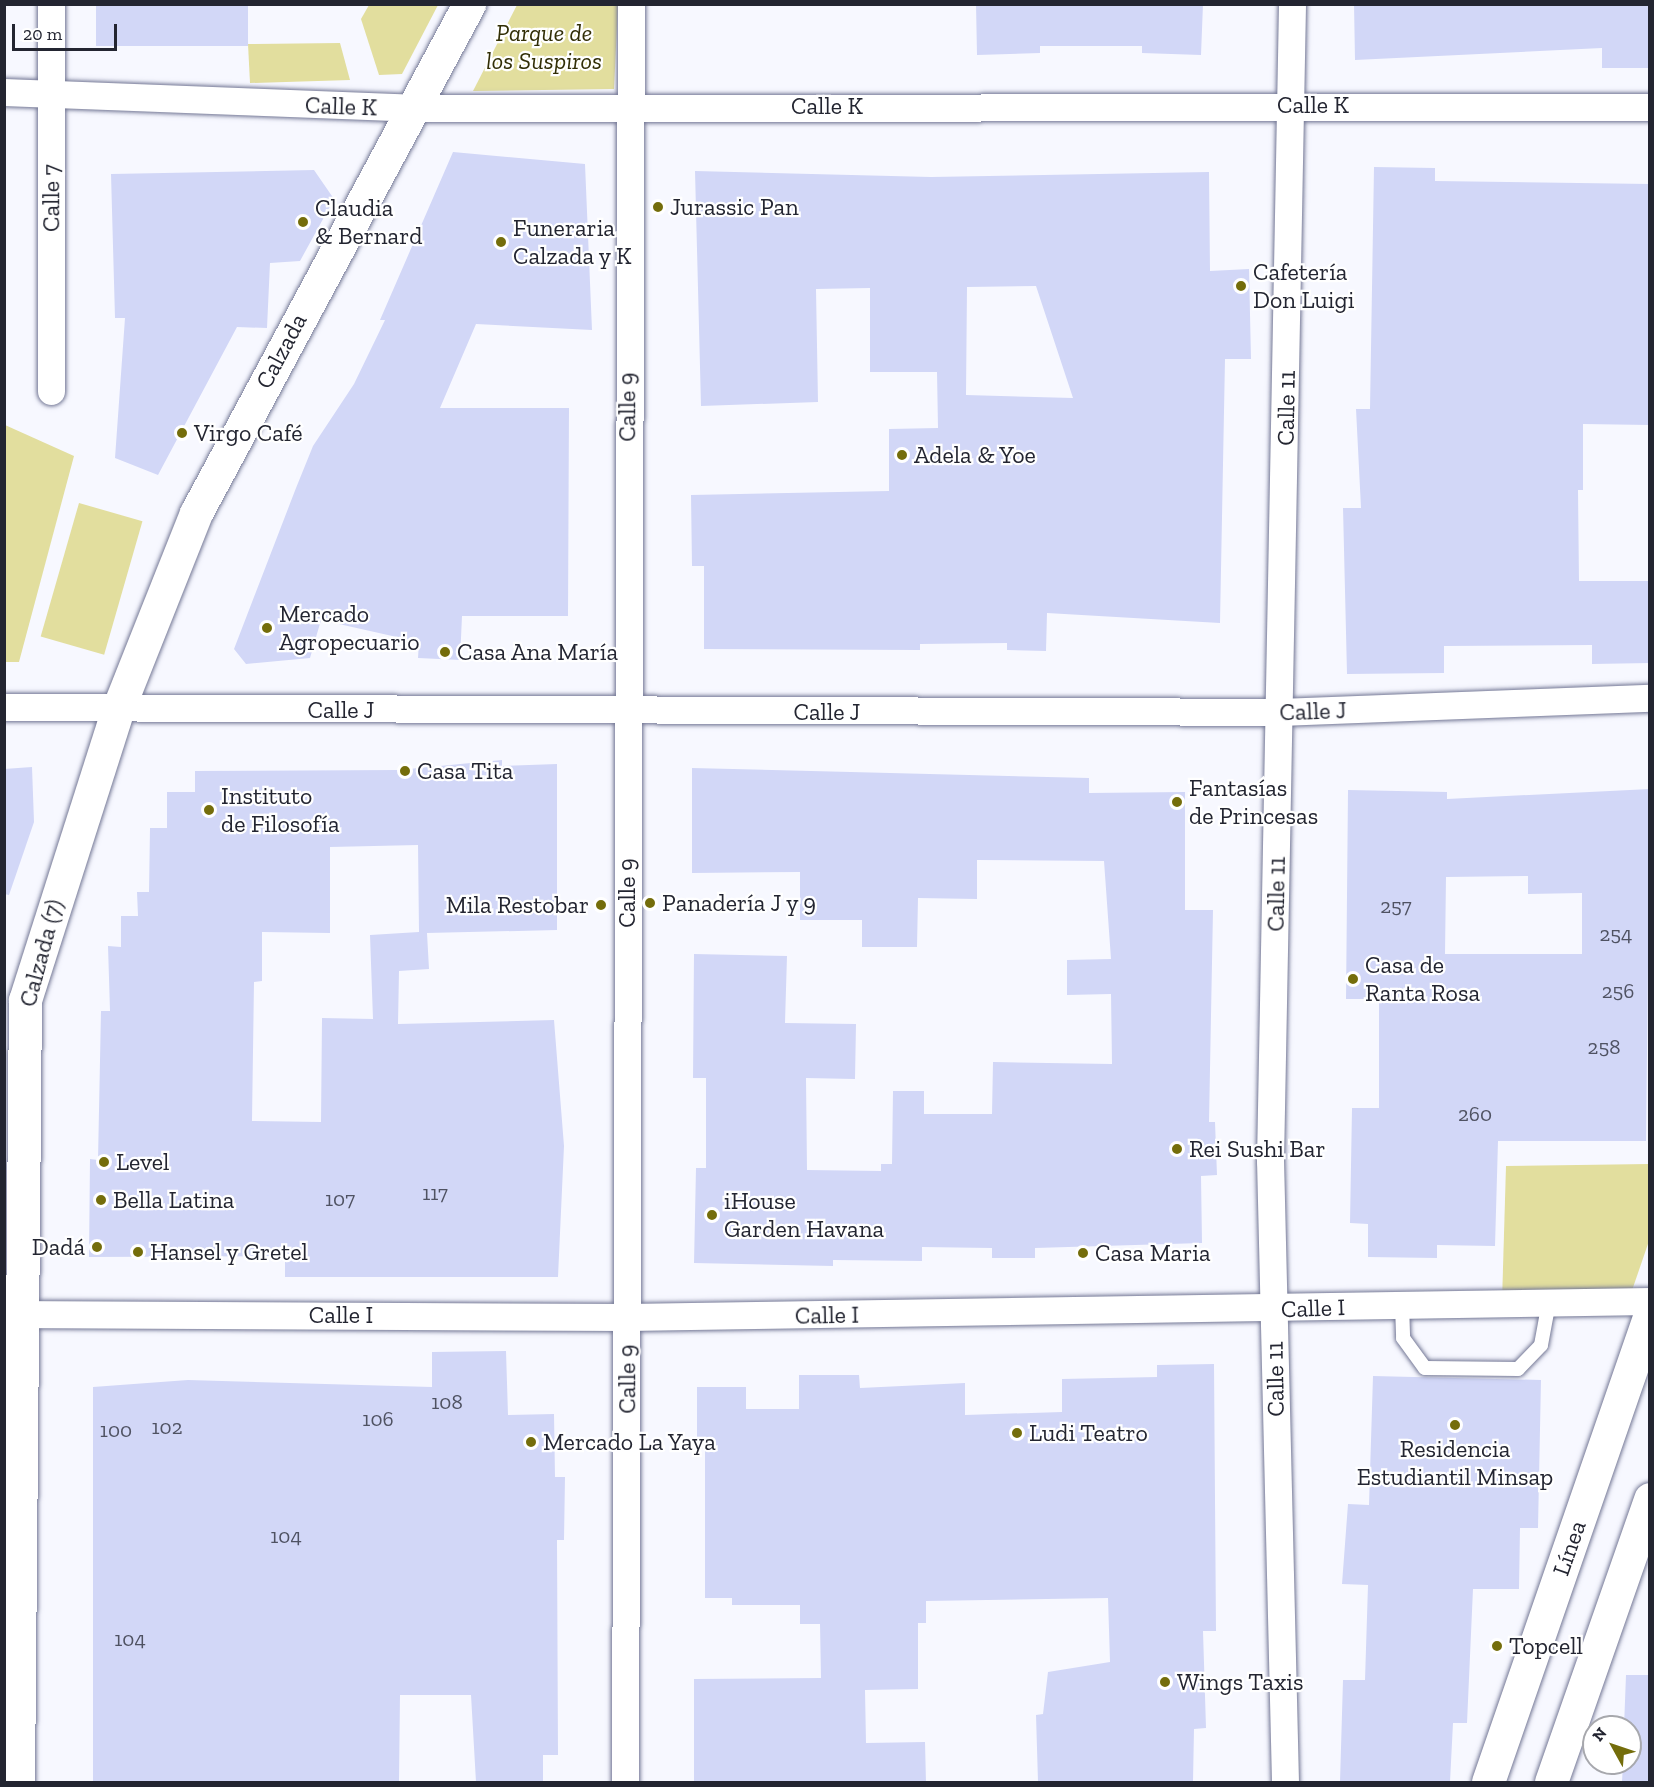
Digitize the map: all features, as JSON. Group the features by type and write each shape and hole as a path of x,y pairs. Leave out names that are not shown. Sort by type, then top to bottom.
{"main road":[{"name":"Calzada","path":"118,709 196,513 469,4"},
{"name":"Calzada (7)","path":"18,1782 13,1314 25,1000 118,709"},
{"name":"Línea","path":"1488,1782 1650,1313"},
{"path":"1551,1782 1650,1499"}],"street":[{"name":"Calle 7","path":"51,4 51,391"},
{"name":"Calle 9","path":"625,1782 627,107 631,4"},
{"name":"Calle 11","path":"1285,1782 1270,1161 1293,105 1292,4"},
{"name":"Calle K","path":"4,92 413,108 1293,105 1650,107"},
{"name":"Calle J","path":"4,707 627,712 1280,712 1650,698"},
{"name":"Calle I","path":"13,1314 627,1317 1274,1309 1650,1301"}],"lane":[{"path":"1402,1305 1402,1338 1425,1368 1518,1369 1542,1345 1549,1302"}],"green space":[{"path":"369,5 438,5 402,74 379,75 361,19"},
{"name":"Parque de los Suspiros","path":"517,5 618,5 614,89 473,91"},
{"path":"340,43 350,80 250,83 248,44"},
{"path":"5,425 74,456 19,662 5,662"},
{"path":"79,503 142,521 104,655 41,637"},
{"path":"1649,1164 1649,1241 1628,1302 1502,1302 1506,1166"}],"building":[{"path":"96,4 248,4 248,46 96,46"},
{"path":"976,4 1203,4 1201,55 1142,53 1142,46 1040,46 1040,53 977,55"},
{"path":"1354,4 1650,4 1650,68 1602,68 1602,48 1355,60"},
{"path":"453,152 585,164 592,330 476,324 440,408 569,408 568,616 462,616 460,660 418,658 419,642 321,620 310,658 246,664 234,649 296,488 313,446 354,384 385,320 380,320"},
{"path":"1374,167 1435,168 1435,181 1650,184 1650,425 1583,424 1583,490 1578,490 1579,581 1650,581 1650,663 1592,664 1592,645 1444,646 1444,673 1347,674 1343,508 1361,508 1356,409 1370,409"},
{"path":"314,170 334,199 300,261 270,263 267,328 237,327 158,475 115,458 125,318 115,318 111,174"},
{"path":"695,171 931,177 1209,172 1210,271 1249,269 1251,359 1225,359 1220,623 1047,613 1046,651 1007,650 1007,643 920,644 920,650 704,649 704,566 692,566 691,495 889,491 889,429 938,428 937,372 870,372 870,288 816,289 818,402 701,406","holes":["1036,286 1073,398 966,395 967,287"]},
{"path":"502,760 502,766 557,764 557,930 427,933 429,969 399,971 398,1024 554,1020 564,1146 558,1277 285,1277 285,1256 89,1257 90,1159 98,1160 101,1011 110,1011 108,946 121,947 121,916 138,916 137,892 149,892 150,828 167,828 167,792 195,792 195,771 398,770","holes":["418,845 419,932 370,935 373,1019 322,1018 321,1122 252,1121 254,982 262,981 262,932 330,933 330,847"]},
{"path":"32,767 34,822 9,895 4,894 4,769"},
{"path":"692,768 1089,778 1089,793 1185,792 1185,910 1213,910 1209,1122 1215,1122 1217,1175 1201,1176 1202,1243 1035,1248 1035,1258 992,1258 992,1248 922,1247 922,1261 833,1260 833,1266 694,1263 696,1168 706,1168 706,1078 693,1078 694,954 787,956 785,1023 856,1024 855,1079 806,1078 807,1170 881,1171 881,1164 892,1164 893,1091 924,1091 924,1114 992,1114 993,1062 1112,1064 1111,994 1067,995 1067,960 1111,959 1104,861 977,860 977,899 918,898 917,947 862,947 862,920 800,920 800,872 692,873"},
{"path":"1650,789 1646,1141 1498,1141 1495,1246 1437,1245 1437,1258 1368,1257 1368,1224 1350,1223 1352,1108 1379,1108 1379,999 1346,999 1348,790 1447,792 1447,799","holes":["1528,876 1528,894 1582,893 1582,954 1445,954 1446,877"]},
{"path":"506,1351 508,1415 554,1414 555,1477 565,1477 564,1540 557,1540 558,1755 543,1755 543,1782 476,1782 471,1695 400,1695 399,1782 93,1782 93,1387 188,1380 432,1387 432,1352"},
{"path":"1214,1364 1216,1631 1203,1631 1206,1728 1194,1729 1193,1782 1038,1782 1036,1715 1043,1714 1048,1672 1110,1662 1108,1598 926,1601 926,1623 918,1623 918,1689 865,1690 866,1743 925,1742 926,1782 694,1782 694,1679 821,1678 820,1624 800,1624 800,1605 732,1605 732,1598 705,1598 705,1443 697,1443 697,1387 746,1387 746,1409 799,1409 799,1375 859,1375 860,1388 965,1383 965,1415 1062,1412 1062,1379 1157,1377 1157,1365"},
{"path":"1373,1376 1541,1380 1538,1528 1520,1528 1519,1589 1473,1589 1467,1723 1453,1723 1450,1782 1340,1782 1343,1680 1365,1680 1368,1585 1342,1584 1348,1504 1369,1505"},
{"path":"1626,1675 1650,1675 1650,1782 1622,1782 1622,1775 1642,1775 1642,1715 1624,1715"}],"place":[{"name":"Jurassic Pan","path":"658,207"},
{"name":"Claudia & Bernard","path":"303,222"},
{"name":"Funeraria Calzada y K","path":"501,242"},
{"name":"Cafetería Don Luigi","path":"1241,286"},
{"name":"Virgo Café","path":"182,433"},
{"name":"Adela & Yoe","path":"902,455"},
{"name":"Mercado Agropecuario","path":"267,628"},
{"name":"Casa Ana María","path":"445,652"},
{"name":"Casa Tita","path":"405,771"},
{"name":"Fantasías de Princesas","path":"1177,802"},
{"name":"Instituto de Filosofía","path":"209,810"},
{"name":"Panadería J y 9","path":"650,903"},
{"name":"Mila Restobar","path":"601,905"},
{"name":"Casa de Ranta Rosa","path":"1353,979"},
{"name":"Rei Sushi Bar","path":"1177,1149"},
{"name":"Level","path":"104,1162"},
{"name":"Bella Latina","path":"101,1200"},
{"name":"iHouse Garden Havana","path":"712,1215"},
{"name":"Dadá","path":"97,1247"},
{"name":"Hansel y Gretel","path":"138,1252"},
{"name":"Casa Maria","path":"1083,1253"},
{"name":"Residencia Estudiantil Minsap","path":"1455,1425"},
{"name":"Ludi Teatro","path":"1017,1433"},
{"name":"Mercado La Yaya","path":"531,1442"},
{"name":"Topcell","path":"1497,1646"},
{"name":"Wings Taxis","path":"1165,1682"}]}
